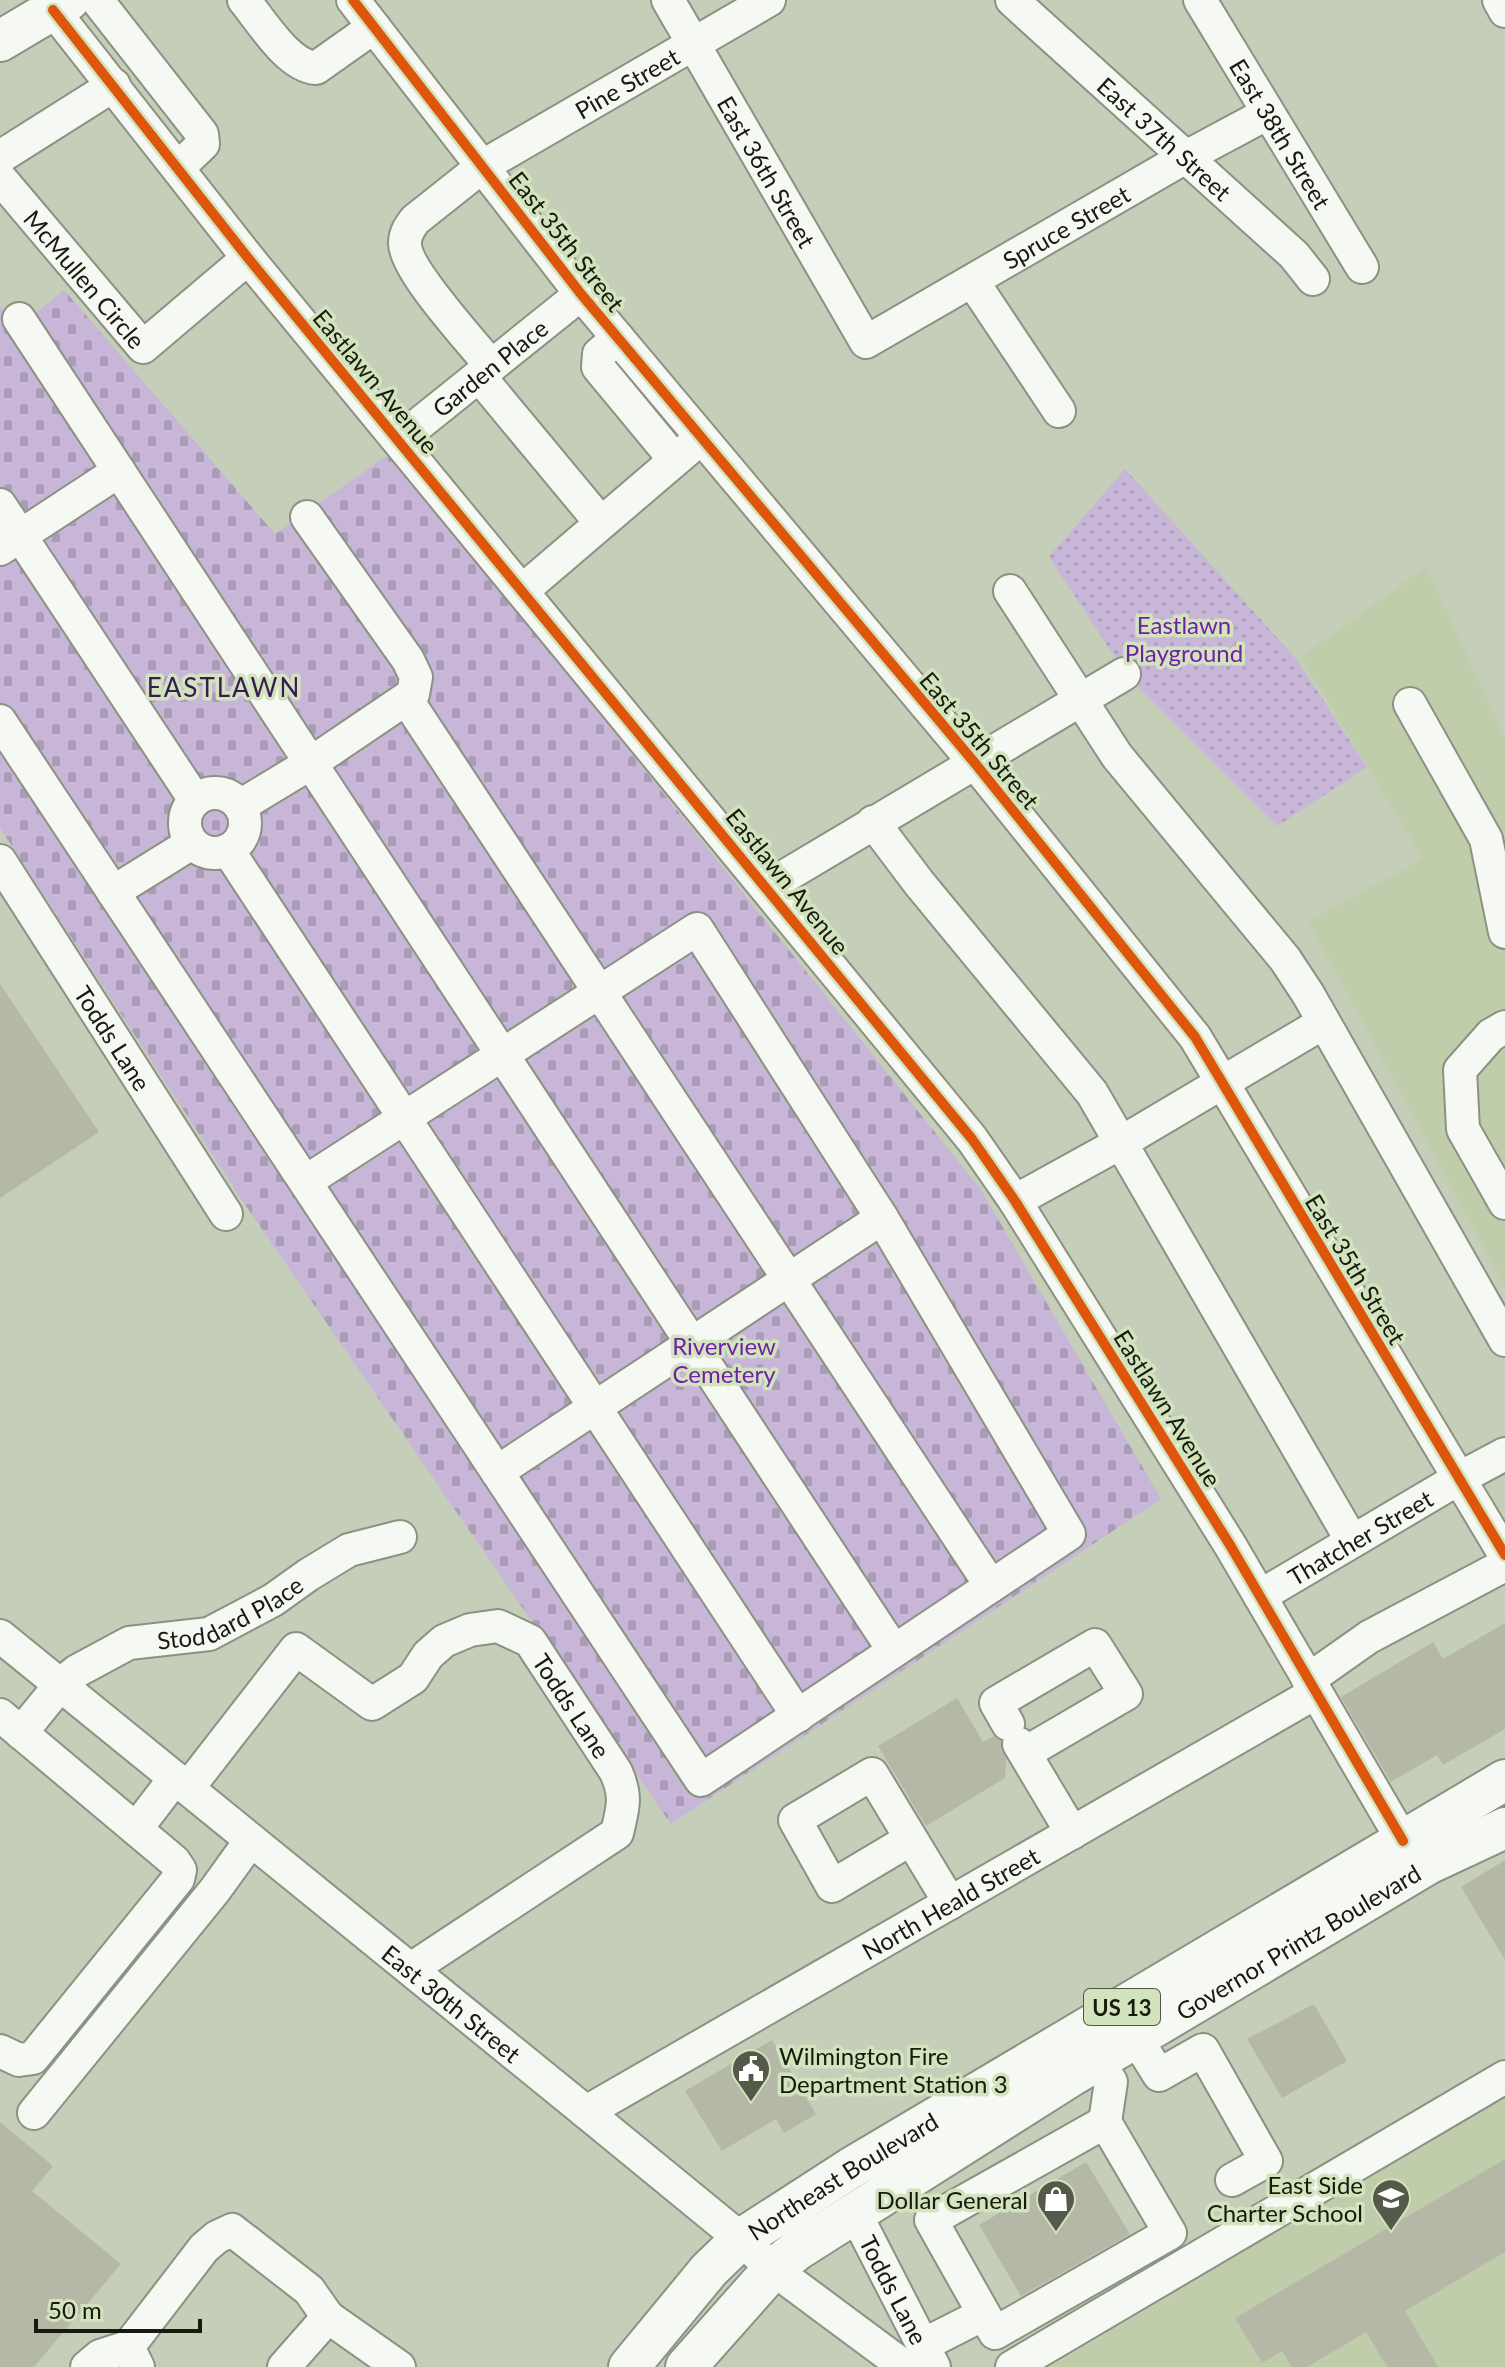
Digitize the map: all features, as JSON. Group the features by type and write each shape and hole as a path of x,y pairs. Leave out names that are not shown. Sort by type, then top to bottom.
{"main road":[{"path":"0,41 61,5"},
{"name":"Northeast Boulevard","path":"629,2367 709,2270 741,2239 865,2160 1415,1853 1505,1780"},
{"path":"1415,1853 1445,1845 1484,1815 1505,1804"},
{"name":"Governor Printz Boulevard","path":"773,2269 855,2213 1171,2017 1415,1853 1505,1828"},
{"name":"Northeast Boulevard","path":"686,2367 773,2269"}],"street":[{"path":"244,0 292,59 306,68 316,68 374,27"},
{"name":"East 35th Street","path":"353,0 581,294 974,762 1195,1037 1505,1555"},
{"name":"East 36th Street","path":"668,0 866,342"},
{"name":"Pine Street","path":"601,523 485,371 413,269 405,244 407,231 415,220 483,166 769,0"},
{"name":"East 37th Street","path":"1012,0 1294,255 1313,279"},
{"name":"East 38th Street","path":"1200,0 1362,267"},
{"path":"1499,0 1505,11"},
{"name":"Eastlawn Avenue","path":"61,5 114,85 248,258 972,1139 1015,1201 1415,1853"},
{"path":"106,12 202,134 203,144 178,168"},
{"path":"0,157 114,85"},
{"name":"Spruce Street","path":"866,342 1184,158 1268,113"},
{"name":"McMullen Circle","path":"0,178 143,347 248,258"},
{"path":"973,282 1059,411"},
{"name":"Garden Place","path":"399,440 581,294"},
{"path":"19,319 894,1651"},
{"path":"618,338 599,354 598,367 675,460"},
{"path":"522,591 701,438"},
{"path":"10,542 119,471"},
{"path":"0,505 10,542 195,800"},
{"path":"240,806 311,763 413,694 416,677 408,660 307,517"},
{"path":"1010,591 1117,756 1263,930 1293,971 1505,1340"},
{"path":"767,887 1124,674"},
{"path":"407,700 991,1586"},
{"path":"1410,704 1486,839 1505,932"},
{"path":"0,721 113,892 305,1182 497,1472 701,1780 1069,1534 882,1218 697,929 305,1182"},
{"path":"214,792 224,794 240,806 245,826 242,835 228,850 209,853 192,843 184,826 185,816 195,800 214,792"},
{"path":"873,822 919,883 1083,1081 1122,1142 1352,1541"},
{"path":"113,892 192,843"},
{"path":"228,850 798,1716"},
{"name":"Todds Lane","path":"0,861 226,1214"},
{"path":"1015,1201 1122,1142 1323,1023"},
{"path":"1505,1027 1491,1035 1460,1070 1463,1129 1505,1203"},
{"path":"497,1472 882,1218"},
{"name":"Thatcher Street","path":"1260,1596 1505,1454"},
{"name":"Stoddard Place","path":"11,1724 77,1671 129,1643 209,1634 273,1600 349,1550 400,1537"},
{"name":"North Heald Street","path":"586,2112 1072,1833 1311,1686 1369,1637 1505,1565"},
{"name":"Todds Lane","path":"181,1783 296,1649 372,1704 413,1678 428,1655 444,1641 470,1630 498,1626 530,1641 624,1789 617,1833 411,1969"},
{"name":"East 30th Street","path":"0,1636 741,2239 866,2356 921,2360"},
{"path":"0,2051 19,2060 33,2058 178,1879 180,1870 174,1861 11,1724"},
{"path":"1018,1740 1072,1833"},
{"path":"136,1829 181,1783"},
{"path":"911,1839 950,1903"},
{"path":"34,2113 215,1890 251,1840"},
{"path":"1171,2017 1195,2055"},
{"path":"1136,2038 1159,2075 1203,2050 1266,2161 1224,2185 1258,2222"},
{"path":"1098,2061 1111,2082 1105,2122 1190,2263"},
{"path":"1012,2367 1505,2077"},
{"path":"1105,2122 931,2220 995,2333 1170,2233"},
{"path":"946,2156 970,2198"},
{"name":"Todds Lane","path":"855,2213 921,2360"},
{"path":"87,2367 100,2356 133,2357 204,2248 232,2230 309,2290 328,2317 399,2367"},
{"path":"1085,2282 1104,2313"},
{"path":"921,2360 984,2314"},
{"path":"284,2367 328,2317"}],"shaded area":[{"path":"1426,567 1505,738 1505,1287 1308,921 1423,859 1301,657"},
{"name":"East Side Charter School","path":"1505,2098 1505,2367 1050,2367"}],"green space":[{"name":"Riverview Cemetery","path":"64,290 275,534 391,453 981,1190 1161,1499 671,1824 240,1197 0,828 0,306 18,328"},
{"name":"Eastlawn Playground","path":"1125,469 1296,659 1367,767 1277,826 1129,678 1049,557"}],"building":[{"path":"0,984 99,1132 0,1198"},
{"path":"1505,1623 1505,1729 1443,1765 1437,1755 1391,1782 1341,1697 1433,1642 1443,1659"},
{"path":"957,1698 983,1742 994,1736 1001,1741 1006,1759 1005,1778 926,1826 878,1746"},
{"path":"1505,1860 1505,1960 1461,1887"},
{"path":"1314,2004 1347,2061 1282,2098 1247,2039"},
{"name":"Wilmington Fire Department Station 3","path":"772,2040 816,2114 784,2133 776,2119 722,2151 685,2091"},
{"path":"0,2122 53,2166 32,2191 121,2264 34,2367 0,2367"},
{"name":"East Side Charter School","path":"1505,2159 1505,2252 1405,2311 1438,2367 1387,2367 1366,2332 1307,2367 1292,2367 1282,2351 1262,2363 1235,2318"},
{"name":"Dollar General","path":"1086,2162 1130,2234 1021,2296 979,2225"}],"cycle path":[{"path":"353,0 581,294 974,762 1195,1037 1505,1555"},
{"path":"53,10 248,258 972,1139 1015,1201 1230,1545 1403,1841"}],"place":[{"name":"Wilmington Fire Department Station 3","path":"751,2103"},
{"name":"East Side Charter School","path":"1391,2232"},
{"name":"Dollar General","path":"1056,2233"}],"district":[{"name":"EASTLAWN","path":"224,687"}]}
